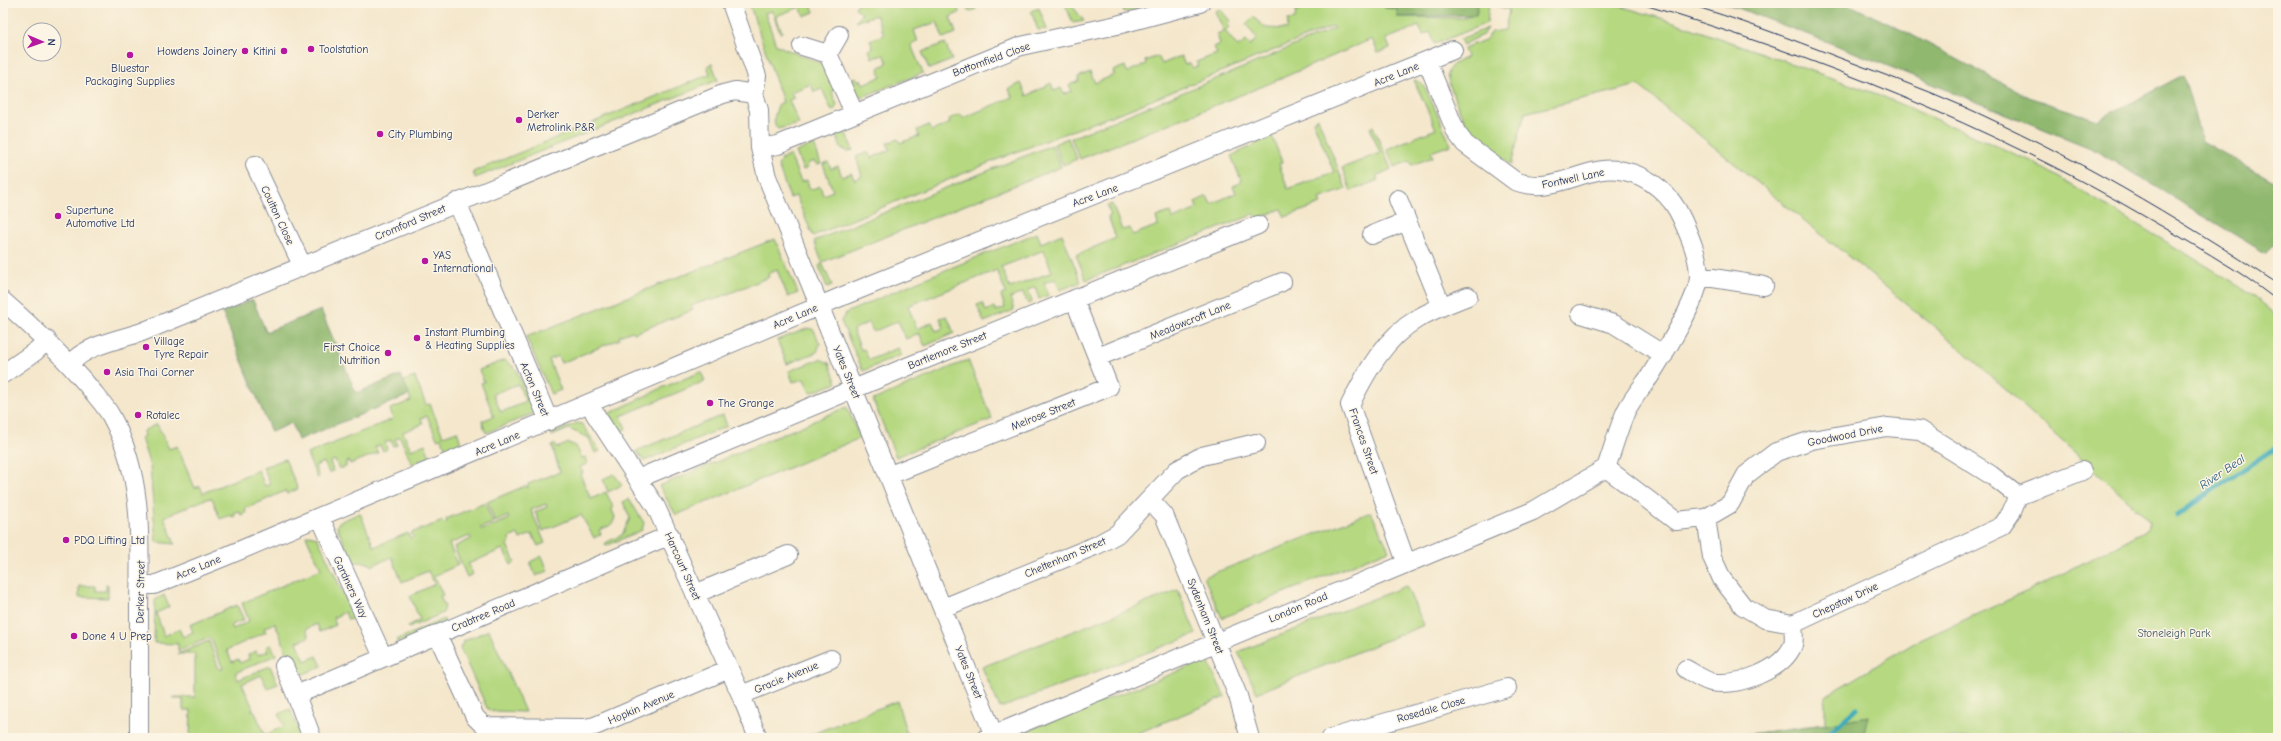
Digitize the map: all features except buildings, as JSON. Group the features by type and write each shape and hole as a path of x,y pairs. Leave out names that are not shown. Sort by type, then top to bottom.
{"street":[{"name":"Yates Street","path":"731,3 757,76 754,94 759,110 760,148 767,177 890,475 992,737"},
{"name":"Bottomfield Close","path":"760,148 778,145 1021,46 1156,9 1200,3"},
{"path":"828,54 839,36"},
{"path":"802,46 828,54 854,113"},
{"name":"Acre Lane","path":"140,585 154,585 320,517 820,306 1453,50"},
{"name":"Fontwell Lane","path":"1427,61 1456,132 1471,148 1515,181 1533,186 1554,185 1601,171 1624,171 1658,187 1669,196 1677,206 1697,259 1699,278 1695,292 1664,355 1626,410 1606,468"},
{"name":"Cromford Street","path":"70,364 78,355 94,348 142,332 302,265 723,94 735,91 754,94"},
{"name":"Coulton Close","path":"255,165 302,265"},
{"path":"1398,199 1442,307"},
{"name":"Acton Street","path":"457,202 549,421"},
{"path":"1372,235 1407,221"},
{"name":"Bartlemore Street","path":"638,480 649,474 1074,299 1258,225"},
{"path":"1699,278 1713,278 1764,286"},
{"name":"Meadowcroft Lane","path":"1098,357 1282,282"},
{"name":"Frances Street","path":"1406,562 1350,405 1366,372 1396,334 1417,319 1468,296"},
{"name":"Melrose Street","path":"890,475 1109,387 1074,299"},
{"name":"Derker Street","path":"3,301 47,340 70,364 110,414 133,468 137,498 140,585 139,738"},
{"path":"1581,314 1614,324 1664,355"},
{"path":"3,374 36,351 47,340"},
{"name":"Harcourt Street","path":"590,403 595,414 656,507 670,535 741,695 758,738"},
{"name":"Goodwood Drive","path":"1606,468 1676,521 1706,518 1730,504 1746,475 1776,452 1812,440 1887,427 1919,430 1991,475 2018,496"},
{"name":"Cheltenham Street","path":"943,608 1097,545 1117,534 1178,470 1202,456 1256,443"},
{"name":"London Road","path":"992,737 1216,641 1406,562 1534,511 1606,468"},
{"path":"2018,496 2082,471"},
{"name":"Chepstow Drive","path":"1793,624 2002,526 2011,513 2018,496"},
{"name":"Sydenham Street","path":"1150,500 1164,515 1238,696 1250,738"},
{"name":"Gardners Way","path":"320,517 383,657"},
{"path":"1686,669 1711,682 1740,681 1771,669 1788,654 1793,644 1793,624 1765,619 1743,606 1722,579 1712,557 1706,518"},
{"name":"Crabtree Road","path":"296,695 670,535"},
{"path":"695,594 788,555"},
{"name":"Hopkin Avenue","path":"437,634 475,717 482,724 490,727 585,728 595,726 729,669"},
{"name":"Gracie Avenue","path":"741,695 831,659"},
{"path":"284,666 312,738"},
{"name":"Rosedale Close","path":"1331,738 1508,688"}],"green space":[{"path":"749,3 813,3 811,4 814,12 804,16 800,7 776,16 782,32 780,33 772,11 765,13 776,45 822,64 827,69 836,90 832,92 837,105 834,110 832,111 822,89 814,92 811,84 791,92 794,98 789,100 799,124 778,129 774,117 779,104 783,102"},
{"path":"858,3 984,3 975,6 976,9 969,12 965,4 958,6 959,13 950,17 956,33 943,38 937,22 914,30 918,42 911,45 923,73 862,97 856,93 850,79 856,77 858,81 861,79 863,84 881,77 878,68 886,64 887,61 884,55 872,58 869,50 873,48 870,40 884,35 876,15 856,22 862,13 855,8"},
{"path":"1070,3 1084,21 1073,23 1065,4"},
{"path":"1121,3 1142,3 1137,9 1124,12"},
{"path":"1301,3 1382,3 1385,8 1397,9 1398,17 1467,18 1467,15 1476,14 1478,3 1489,4 1487,23 1435,44 1430,32 1423,35 1419,26 1386,39 1390,48 1378,53 1372,39 1266,85 1080,159 1071,138 1245,67 1335,28 1333,26 1135,107 1008,155 813,236 796,196 790,198 778,166 782,159 790,155 801,182 807,180 810,190 820,186 823,195 833,191 823,164 828,162 831,169 838,166 842,177 851,173 855,180 862,176 856,157 868,152 871,158 890,150 887,143 898,139 900,143 919,136 917,130 929,125 932,131 950,123 949,119 961,114 963,118 1012,97 1009,89 1021,83 1027,96 1051,83 1054,91 1061,88 1064,94 1072,91 1069,85 1079,81 1078,77 1090,72 1095,83 1114,75 1113,71 1125,66 1127,72 1146,64 1145,61 1158,56 1162,64 1181,56 1185,65 1190,63 1193,68 1198,66 1196,62 1217,54 1214,47 1220,44 1217,34 1224,31 1215,11 1220,9 1230,21 1227,24 1229,27 1225,31 1238,47 1246,41 1250,45 1257,39 1246,24 1253,17 1266,28 1287,29 1288,20 1295,19 1296,10 1300,11"},
{"path":"1382,3 1478,3 1476,15 1397,17 1397,9 1385,8"},
{"name":"Stoneleigh Park","path":"1498,3 1609,3 1671,21 1877,94 2031,161 2240,286 2278,317 2278,738 1720,738 1825,724 1825,696 1916,642 2043,584 2148,529 2150,521 1952,341 1638,85 1525,113 1511,165 1491,150 1472,133 1464,121 1447,75 1452,66 1467,57 1464,48 1485,40 1492,32 1505,30 1509,10 1497,6"},
{"path":"1725,3 1846,3 1908,33 2028,97 2098,120 2183,75 2202,141 2278,184 2278,240 2265,253 2093,149 1851,51"},
{"path":"1039,8 1047,29 1038,30 1031,11"},
{"path":"1488,28 1484,34 1463,45 1460,39"},
{"path":"945,43 952,60 929,69 922,52"},
{"path":"712,64 718,80 475,178 473,172 710,74 707,66"},
{"path":"1414,80 1418,81 1425,87 1451,145 1431,152 1433,157 1412,165 1410,161 1394,167 1387,149 1436,129"},
{"path":"1318,118 1346,189 1319,199 1321,204 1285,217 1281,209 1257,219 1254,213 1250,216 1086,280 1076,255 1116,238 1108,216 1111,215 1107,206 1112,204 1122,230 1130,228 1133,235 1158,225 1156,217 1170,212 1173,219 1197,209 1195,202 1207,196 1211,204 1236,193 1233,186 1242,182 1231,156 1272,136 1282,162 1279,164 1288,189 1334,172 1313,121"},
{"path":"1373,126 1391,169 1376,176 1378,180 1351,191 1342,168 1380,153 1370,128"},
{"path":"845,131 853,150 846,152 845,149 842,150 836,135"},
{"path":"1068,138 1077,159 1063,165 1054,144"},
{"path":"814,144 821,164 817,165 814,161 807,164 808,168 803,170 796,152"},
{"path":"1052,145 1061,167 822,262 814,241"},
{"path":"1037,233 1041,243 1062,234 1081,282 1060,290 1055,279 1044,283 1049,295 1039,299 1035,287 1028,290 1032,302 1028,304 1023,293 1010,298 1014,310 984,322 977,305 982,303 986,311 994,307 996,311 1005,308 1001,295 1006,293 997,270 908,306 917,329 932,322 936,331 944,328 940,318 947,316 954,333 925,346 919,333 906,339 898,321 873,332 869,322 853,330 861,350 864,349 869,360 898,348 901,355 863,371 841,321 846,313 916,282","holes":["1044,250 1052,272 1010,288 1001,267"]},
{"path":"775,239 798,293 788,297 777,270 768,274 769,277 711,301 710,299 691,306 693,310 634,333 632,331 619,336 620,339 561,363 558,356 549,360 561,390 551,394 526,337"},
{"path":"822,263 832,285 827,287 819,266"},
{"path":"253,300 266,332 321,310 356,393 401,375 409,395 298,440 292,423 271,432 222,312"},
{"path":"809,328 814,330 820,344 817,352 787,364 777,340"},
{"path":"820,359 829,363 837,383 810,393 804,379 793,382 789,371"},
{"path":"505,360 516,369 534,413 486,433 482,421 494,416 481,383 484,382 479,370","holes":["518,384 526,402 501,412 493,394"]},
{"path":"968,360 992,419 896,457 873,400"},
{"path":"701,372 705,381 621,416 626,429 621,431 608,414 664,387"},
{"path":"415,377 426,405 430,404 443,436 457,431 461,443 446,449 441,438 437,439 427,416 421,418 423,424 403,432 411,450 425,444 430,457 412,464 400,437 395,439 397,445 393,446 391,440 385,443 387,449 383,451 380,445 375,447 378,453 350,464 349,461 345,463 347,466 339,469 335,460 330,462 333,471 329,473 324,462 315,466 319,477 317,478 307,454 393,419 390,409 411,401 404,381"},
{"path":"847,407 860,438 676,515 659,486"},
{"path":"723,415 727,426 644,461 636,451"},
{"path":"577,423 582,424 600,451 595,453 589,438 569,429 552,436 551,434"},
{"path":"157,424 169,449 177,446 195,488 200,486 203,493 258,470 265,486 270,484 263,467 285,459 298,489 287,494 285,491 245,509 246,513 241,515 239,511 234,513 235,516 232,517 231,515 220,519 212,498 206,499 164,517 175,544 156,542 150,466 141,438 144,436 143,431"},
{"path":"569,443 576,446 582,458 585,457 587,464 580,467 583,473 580,474 591,499 606,492 613,507 611,508 615,517 613,522 609,526 599,530 601,534 594,538 581,515 543,531 535,512 547,507 546,504 531,510 545,543 538,546 532,534 520,539 518,534 509,538 510,543 507,545 515,562 511,565 503,549 468,564 473,574 467,577 454,547 471,539 470,536 449,544 458,565 434,576 443,595 440,596 445,607 443,613 409,628 408,626 420,620 410,596 435,584 428,571 402,582 392,557 371,566 369,563 358,562 354,565 337,527 339,522 360,513 374,547 408,533 410,538 413,537 411,533 443,521 445,523 447,522 446,519 485,503 493,523 480,528 482,530 509,519 508,516 495,522 487,502 525,486 528,488 528,484 560,472 552,446 555,444 557,448"},
{"path":"614,474 622,485 608,492 603,479"},
{"path":"629,499 644,523 642,530 606,546 605,543 622,535 630,518 623,502"},
{"path":"1371,512 1389,550 1222,618 1204,577"},
{"path":"309,535 317,537 353,614 356,613 370,644 367,646 355,618 348,620 345,612 333,618 336,625 320,632 317,624 306,629 309,637 297,642 305,661 317,656 322,666 304,674 299,672 293,659 290,660 275,623 264,628 266,632 227,650 232,662 238,659 240,663 249,659 248,655 256,651 258,655 268,651 266,647 271,645 276,655 235,673 238,680 270,666 278,684 267,688 261,675 242,684 253,708 251,710 254,710 265,735 284,726 279,714 290,709 301,735 295,738 190,738 191,710 183,710 183,699 173,699 173,697 195,697 195,654 178,654 209,641 219,669 223,669 211,639 209,638 178,651 178,644 154,643 155,600 164,595 169,607 156,613 164,636 179,629 183,637 193,632 190,625 237,605 244,620 231,625 233,629 249,621 242,603 321,569 306,536"},
{"path":"542,556 548,571 536,576 530,562"},
{"path":"106,585 108,585 108,598 79,597 79,586 95,586 95,591 106,591"},
{"path":"1406,586 1424,625 1257,693 1238,652"},
{"path":"1178,590 1196,634 1000,708 982,667"},
{"path":"444,619 445,623 398,643 396,640"},
{"path":"489,630 525,712 491,711 487,708 460,648 464,641"},
{"path":"1207,660 1225,697 1126,738 1011,737"},
{"path":"897,701 908,738 802,738"},
{"path":"1868,716 1863,738 1720,738 1825,724"}],"waterway":[{"name":"River Beal","path":"2176,515 2278,446"},
{"name":"River Beal","path":"1823,738 1857,708"}],"tram line":[{"path":"1638,3 1770,46 1835,70 1964,123 2027,153 2149,219 2232,268 2278,301"},
{"path":"1684,3 1763,29 1899,80 2000,123 2122,187 2201,234 2278,284"}],"place":[{"name":"Toolstation","path":"311,49"},
{"name":"Howdens Joinery","path":"245,51"},
{"name":"Kitini","path":"284,51"},
{"name":"Bluestar Packaging Supplies","path":"130,55"},
{"name":"Derker Metrolink P&R","path":"519,120"},
{"name":"City Plumbing","path":"380,134"},
{"name":"Supertune Automotive Ltd","path":"58,216"},
{"name":"YAS International","path":"425,261"},
{"name":"Instant Plumbing & Heating Supplies","path":"417,338"},
{"name":"Village Tyre Repair","path":"146,347"},
{"name":"First Choice Nutrition","path":"388,353"},
{"name":"Asia Thai Corner","path":"107,372"},
{"name":"The Grange","path":"710,403"},
{"name":"Rotalec","path":"138,415"},
{"name":"PDQ Lifting Ltd","path":"66,540"},
{"name":"Done 4 U Prep","path":"74,636"}]}
